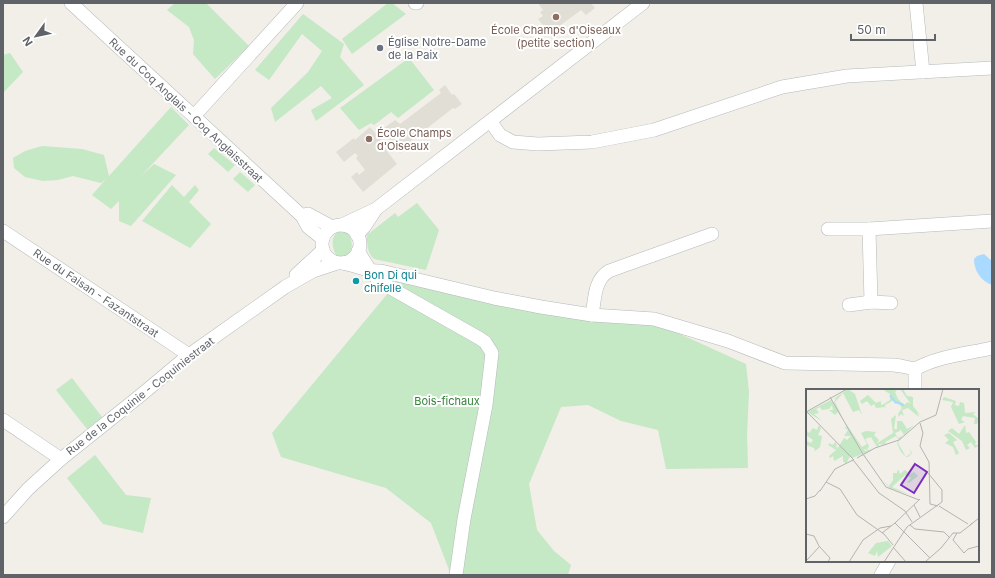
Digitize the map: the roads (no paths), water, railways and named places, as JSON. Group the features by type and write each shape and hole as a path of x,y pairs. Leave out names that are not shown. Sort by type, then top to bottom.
{"street":[{"name":"Rue du Coq Anglais - Coq Anglaisstraat","path":"71,3 302,216 308,227 323,244"},
{"path":"194,116 297,3"},
{"name":"Rue de la Coquinie - Coquiniestraat","path":"285,287 323,244 326,232 376,210 494,126 643,3"},
{"path":"916,3 923,72"},
{"path":"494,126 500,134 513,142 538,144 592,142 654,130 782,87 847,76 992,68"},
{"name":"Rue de la Coquinie - Coquiniestraat","path":"357,235 376,210"},
{"name":"Rue du Coq Anglais - Coq Anglaisstraat","path":"302,216 308,214 337,226"},
{"path":"828,228 869,229 992,221"},
{"path":"337,226 350,228 357,235 360,243 358,251 371,272 380,282 479,338 485,342 492,352 486,405 464,519 456,575"},
{"path":"869,229 871,302"},
{"name":"Rue du Faisan - Fazantstraat","path":"3,231 189,355"},
{"path":"592,315 598,281 603,274 712,234"},
{"path":"323,244 328,258 340,263 355,265 371,272 381,271 494,298 592,315 654,319 669,322 728,341 785,363 894,365 915,370 924,365 947,357 992,348"},
{"name":"Rue de la Coquinie - Coquiniestraat","path":"3,516 28,489 61,459 141,396 189,355 285,287 313,271 352,259 358,251"},
{"path":"849,305 871,302 891,303"},
{"path":"915,370 915,389"},
{"path":"3,420 61,459"},
{"path":"881,575 888,562"}],"water":[{"path":"984,254 992,261 992,285 981,278 975,268 974,259 977,256"}],"place":[{"name":"École Champs d'Oiseaux (petite section)","path":"556,17"},
{"name":"Église Notre-Dame de la Paix","path":"380,48"},
{"name":"École Champs d'Oiseaux","path":"369,139"},
{"name":"Bon Di qui chifelle","path":"356,281"}],"park label":[{"name":"Bois-fichaux","path":"447,401"}]}
